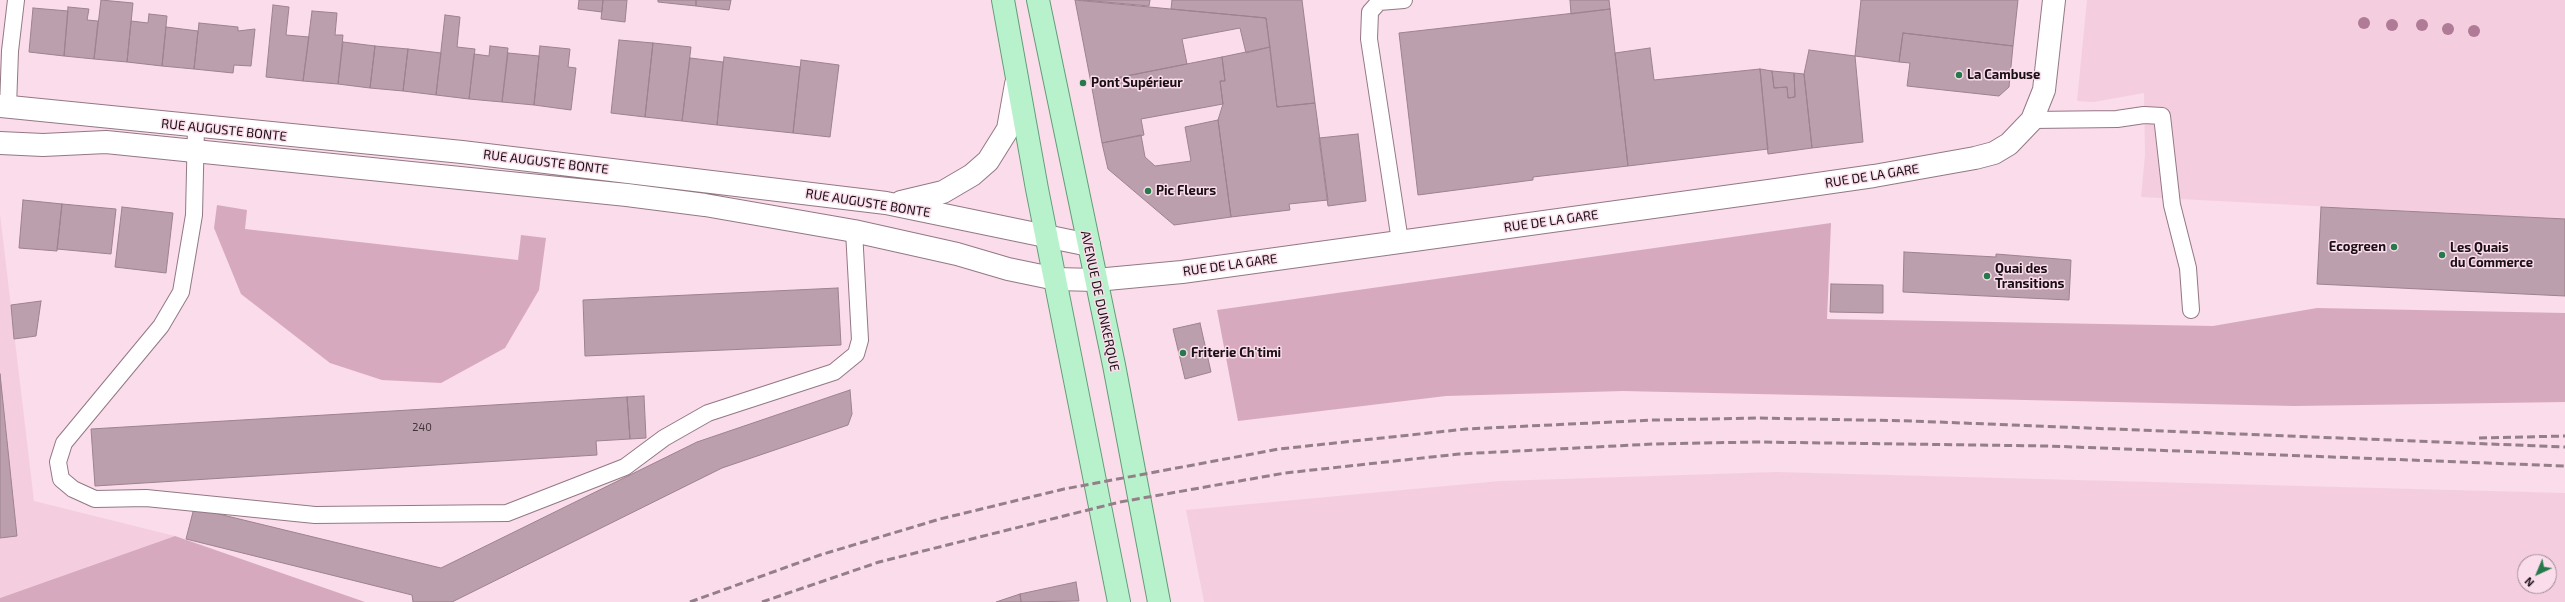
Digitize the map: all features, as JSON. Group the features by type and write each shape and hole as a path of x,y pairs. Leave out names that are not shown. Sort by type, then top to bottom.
{"main road":[{"path":"1003,0 1047,236 1119,602"},
{"name":"AVENUE DE DUNKERQUE","path":"1038,0 1089,245 1159,602"}],"street":[{"name":"RUE DE LA GARE","path":"1056,279 1096,280 1182,272 1874,176 1975,158 1994,153 2022,134 2032,120 2044,90 2054,0"},
{"path":"886,203 910,201 943,192 967,178 988,161 1008,129 1017,79"},
{"name":"RUE AUGUSTE BONTE","path":"4,107 462,152 886,203 1089,245"},
{"name":"RUE AUGUSTE BONTE","path":"0,143 43,145 106,142 705,205 854,231 957,254 1008,269 1056,279"}],"lane":[{"path":"4,107 16,0"},
{"path":"1400,241 1369,39 1370,12 1379,2 1404,0"},
{"path":"2032,120 2117,119 2144,115 2162,116 2172,205 2188,268 2191,310"},
{"path":"196,127 194,215 181,292 161,326 64,443 58,462 61,479 73,488 95,499 146,498 315,515 507,513 625,467 664,438 708,413 834,372 856,354 860,340 854,231"}],"shaded area":[{"path":"2087,0 2565,0 2565,219 2141,197 2145,155 2144,93 2094,102 2077,101"},
{"path":"217,205 247,210 245,229 518,260 521,235 546,238 539,290 505,348 441,383 382,380 330,363 241,294 214,228"},
{"path":"0,214 34,501 175,536 0,598"},
{"path":"1831,223 1827,319 2213,326 2317,308 2565,313 2565,402 2294,406 1623,391 1446,396 1238,421 1217,310"},
{"path":"1776,472 2565,493 2565,602 1204,602 1186,510 1500,481"},
{"path":"175,536 365,602 0,602 0,598"}],"building":[{"path":"101,0 133,3 127,62 94,59"},
{"path":"579,0 603,0 602,12 578,9"},
{"path":"603,0 627,0 625,22 601,19"},
{"path":"658,0 696,0 696,6 658,2"},
{"path":"696,0 731,0 729,10 696,6"},
{"path":"1075,0 1266,18 1270,47 1246,53 1240,28 1182,39 1187,64 1091,83"},
{"path":"1083,0 1150,0 1149,6"},
{"path":"1172,0 1302,0 1315,103 1277,107 1266,18 1171,9"},
{"path":"1570,0 1609,0 1610,9 1571,14"},
{"path":"1861,0 2018,0 2013,46 1903,33 1899,62 1855,56"},
{"path":"273,5 289,7 286,35 309,37 303,81 266,77"},
{"path":"68,7 89,9 87,20 98,21 94,59 64,56"},
{"path":"33,8 68,11 64,56 29,52"},
{"path":"1610,9 1628,166 1533,177 1533,180 1418,195 1399,33"},
{"path":"312,11 337,13 335,35 343,35 338,84 303,81"},
{"path":"149,14 167,16 162,66 127,62 131,21 148,23"},
{"path":"445,15 460,17 457,47 475,49 469,99 436,95"},
{"path":"199,23 238,27 238,31 255,29 251,66 234,65 233,73 194,69"},
{"path":"166,27 198,31 194,69 162,66"},
{"name":"La Cambuse","path":"1903,33 2013,46 2009,87 1999,96 1907,86 1910,63 1899,62"},
{"path":"619,40 653,43 645,117 611,113"},
{"path":"343,42 375,46 370,88 338,84"},
{"path":"653,43 691,47 682,121 645,117"},
{"path":"375,46 408,49 403,91 370,88"},
{"path":"490,46 508,48 502,102 469,99 474,54 489,56"},
{"path":"540,46 570,49 568,67 576,68 571,110 534,105"},
{"path":"1270,47 1277,107 1315,103 1328,200 1289,204 1290,210 1231,217 1218,120 1223,104 1220,81 1225,81 1222,57"},
{"path":"1650,48 1654,80 1760,69 1768,149 1628,166 1615,53"},
{"path":"408,49 441,53 436,95 403,91"},
{"path":"1809,50 1855,56 1863,142 1812,148 1804,74"},
{"path":"508,53 539,56 534,105 502,102"},
{"path":"724,57 800,67 793,133 717,125"},
{"path":"1222,57 1225,81 1220,81 1223,104 1141,119 1144,135 1102,143 1091,83"},
{"path":"690,58 723,62 717,125 682,121"},
{"path":"801,60 839,65 830,137 793,133"},
{"path":"1760,69 1772,71 1774,88 1787,87 1788,98 1795,97 1794,73 1804,74 1812,148 1768,154"},
{"path":"1772,71 1794,73 1795,97 1788,98 1787,87 1774,88"},
{"path":"1218,120 1231,217 1174,225 1108,169 1102,143 1141,135 1145,157 1155,166 1191,161 1185,127"},
{"path":"1358,134 1366,201 1328,206 1319,138"},
{"path":"23,200 62,204 57,251 19,248"},
{"path":"62,204 116,209 111,254 57,249"},
{"path":"122,207 173,213 166,273 115,267"},
{"name":"Les Quais du Commerce","path":"2321,207 2565,219 2565,296 2317,284"},
{"name":"Quai des Transitions","path":"1904,252 1996,257 1996,254 2071,260 2069,300 1903,292"},
{"path":"1831,284 1883,285 1883,313 1830,312"},
{"path":"838,288 841,345 585,356 583,300"},
{"path":"41,301 36,336 14,339 11,305"},
{"path":"1200,323 1211,372 1185,379 1173,329"},
{"path":"0,374 17,536 0,538"},
{"path":"850,390 852,414 848,425 722,468 452,602 413,602 412,595 186,539 194,508 441,568 697,442"},
{"path":"644,396 646,438 630,439 627,397"},
{"path":"627,397 630,439 596,441 597,455 95,486 91,429"},
{"path":"1076,582 1079,601 1021,602 1020,594"},
{"path":"1020,594 1021,602 996,602"}],"railway":[{"path":"690,602 820,555 940,519 1064,489 1279,449 1466,429 1654,420 1760,418 1912,421 2565,447"},
{"path":"2479,438 2565,436"},
{"path":"762,602 879,562 1120,502 1285,473 1459,454 1654,444 1756,442 2048,446 2565,466"}],"place":[{"name":"La Cambuse","path":"1959,75"},
{"name":"Pont Supérieur","path":"1083,83"},
{"name":"Pic Fleurs","path":"1148,191"},
{"name":"Ecogreen","path":"2394,247"},
{"name":"Les Quais du Commerce","path":"2442,255"},
{"name":"Quai des Transitions","path":"1987,276"},
{"name":"Friterie Ch'timi","path":"1183,353"}]}
